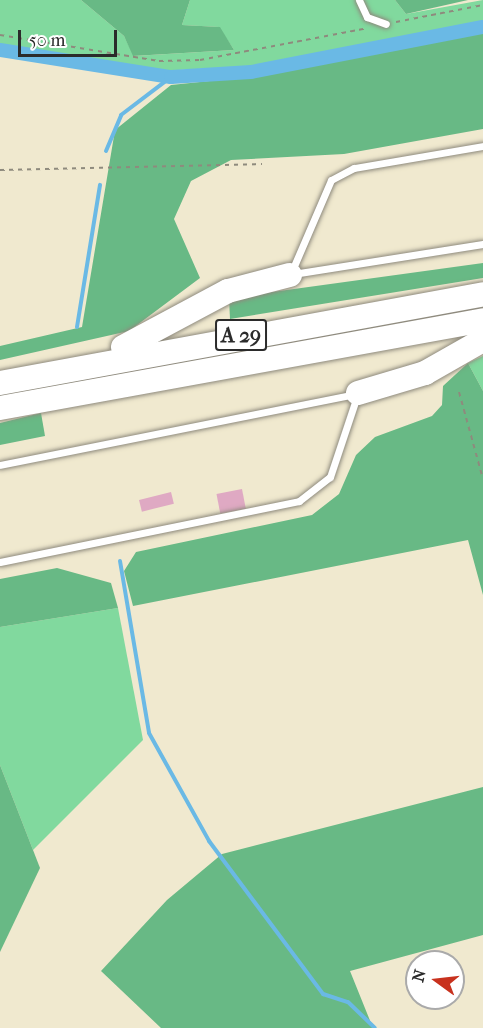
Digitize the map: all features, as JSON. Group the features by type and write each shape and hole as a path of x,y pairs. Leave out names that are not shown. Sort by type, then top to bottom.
{"highway":[{"path":"73,367 153,334 228,291 290,275"},
{"name":"A 29","path":"0,382 483,294"},
{"name":"A 29","path":"0,408 483,320"},
{"path":"358,393 425,373 483,340"}],"lane":[{"path":"359,0 367,17 386,24"},
{"path":"290,275 331,180 354,168 483,146"},
{"path":"290,275 483,244"},
{"path":"0,465 358,393 330,477 299,501 0,562"}],"path":[{"path":"0,35 159,61 200,60 483,5"},
{"path":"0,170 262,164"},
{"path":"459,392 483,479"}],"green space":[{"path":"0,0 81,0 124,36 134,56 234,50 219,27 182,25 190,0 395,0 406,14 483,0 483,21 252,66 142,72 0,46"},
{"path":"81,0 190,0 182,25 220,27 234,50 133,56 124,36"},
{"path":"395,0 468,0 406,14"},
{"path":"483,32 483,129 344,154 231,160 191,181 174,219 200,278 129,331 0,360 0,346 82,327 115,130 171,85 248,77"},
{"path":"483,263 483,278 230,319 229,298"},
{"path":"483,356 483,391 468,363"},
{"path":"468,363 483,391 483,595 468,540 133,606 124,571 136,552 312,515 339,494 356,455 375,437 432,416 442,405 443,386"},
{"path":"41,413 45,436 0,445 0,423"},
{"path":"57,568 111,583 118,608 0,627 0,579"},
{"path":"118,608 143,740 33,850 0,765 0,627"},
{"path":"0,765 40,868 0,952"},
{"path":"483,787 483,935 428,950 405,950 405,956 350,971 373,1028 161,1028 101,971 167,900 222,854"}],"building":[{"path":"242,489 246,509 220,514 216,494"},
{"path":"171,492 174,504 142,512 139,500"}],"waterway":[{"path":"0,50 171,77 251,72 483,27"},
{"path":"106,151 121,115 171,77"},
{"path":"77,327 100,185"},
{"path":"120,561 149,733 209,841 323,994 348,1002 375,1028"}]}
